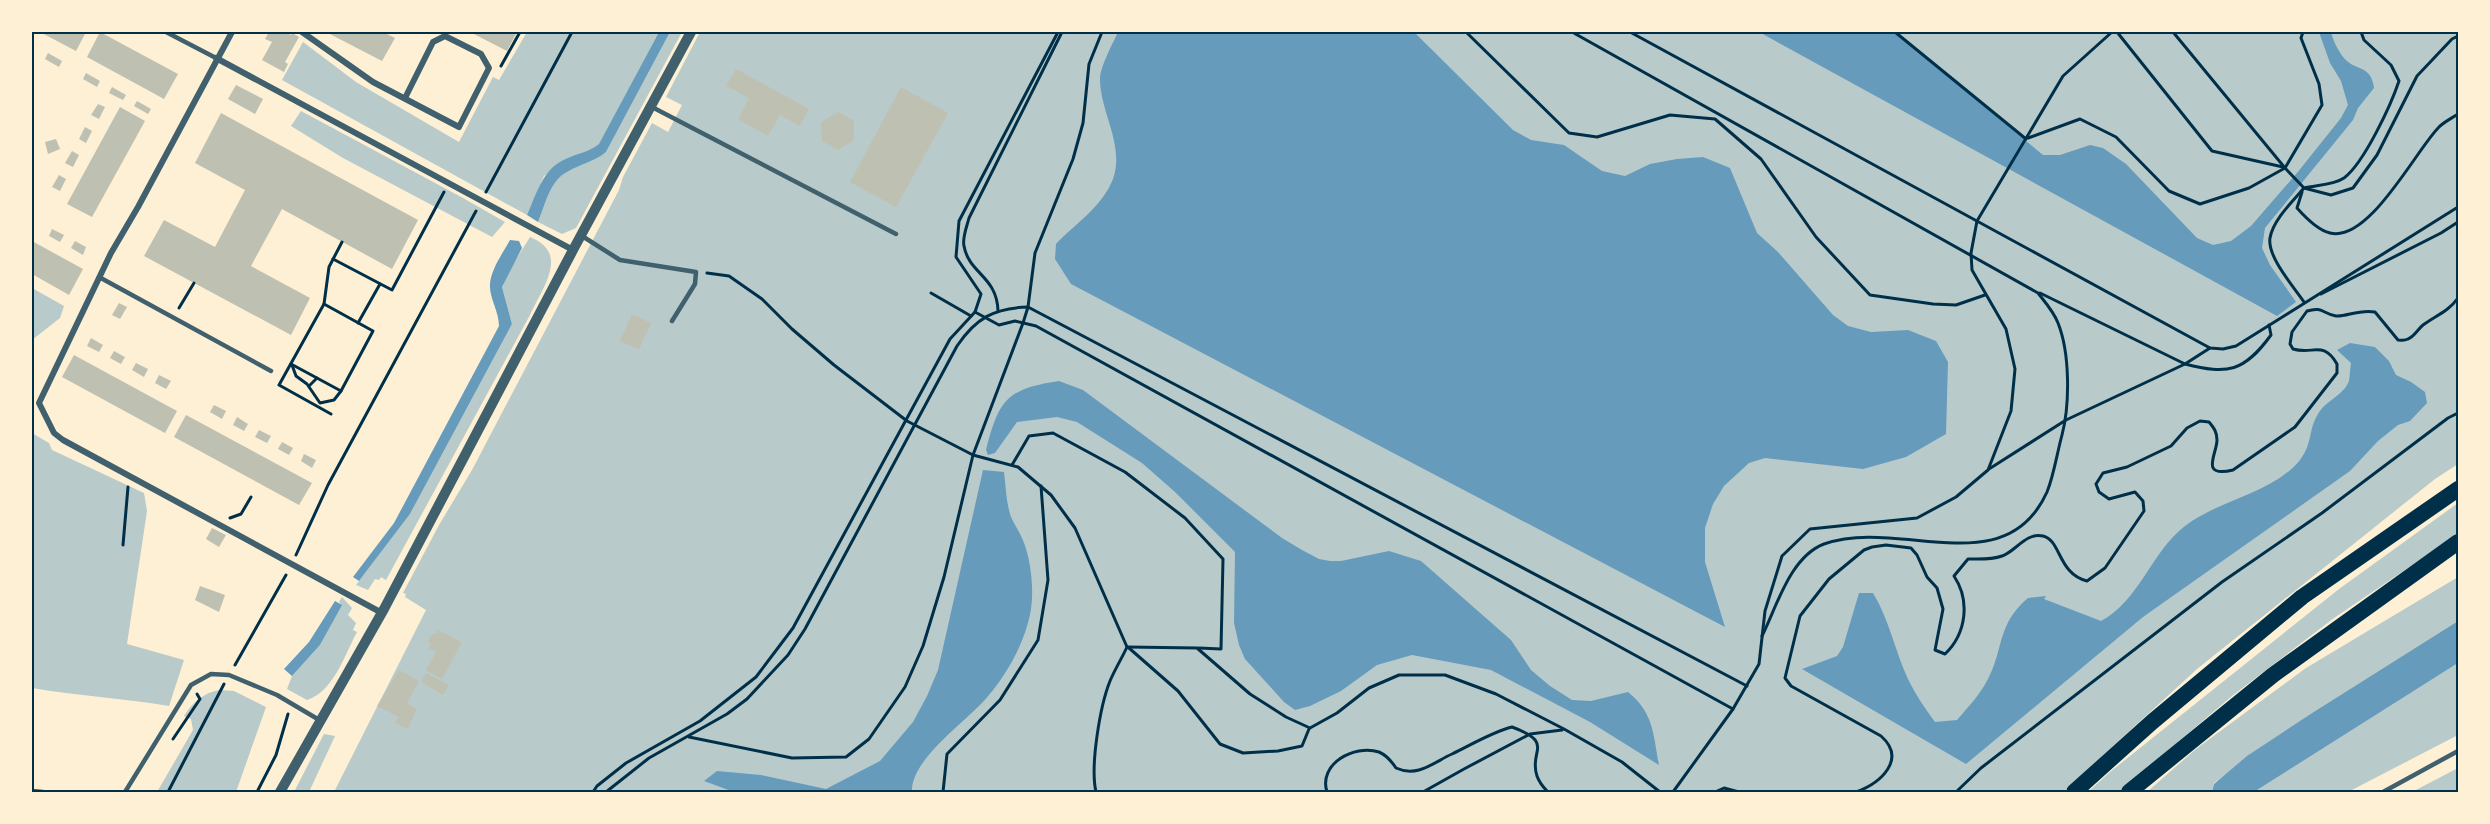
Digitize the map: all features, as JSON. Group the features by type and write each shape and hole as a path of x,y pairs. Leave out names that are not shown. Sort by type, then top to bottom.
{"highway":[{"path":"2074,792 2152,722 2302,597 2458,489"},
{"path":"2129,792 2273,675 2458,542"}],"street":[{"path":"232,32 99,277 35,405 54,433 382,613"},
{"path":"302,32 373,82 459,127 489,68 481,54 445,36 432,42 405,98"},
{"path":"280,792 382,613 573,250 691,32"},
{"path":"216,58 573,250"}],"lane":[{"path":"166,32 216,58"},
{"path":"650,106 896,234"},
{"path":"581,236 620,260 696,272 695,284 672,321"},
{"path":"99,277 271,371"},
{"path":"125,792 191,685 211,674 229,675 277,695 321,721"},
{"path":"2383,792 2458,751"},
{"path":"32,791 43,792"}],"path":[{"path":"489,68 499,70 520,32"},
{"path":"168,792 229,675 292,563 328,485 572,32"},
{"path":"998,311 993,288 972,264 963,245 969,218 1060,32"},
{"path":"593,792 597,786 626,763 700,721 756,677 793,628 950,339 974,314 981,294 956,257 959,221 1060,32"},
{"path":"688,737 792,758 846,757 869,739 905,687 923,646 944,577 973,455 1028,307 1035,253 1073,159 1083,123 1089,64 1102,32"},
{"path":"1466,32 1569,133 1597,137 1670,115 1715,119 1761,159 1816,237 1870,295 1956,305 1985,295"},
{"path":"1572,32 2038,292 2185,364 2219,370 2234,369 2256,356 2271,335 2271,324"},
{"path":"1630,32 2210,348 2223,349 2236,346 2458,207"},
{"path":"1895,32 2026,139"},
{"path":"1988,470 2012,411 2015,369 2006,329 1972,270 1971,253 1977,221 2063,76 2115,32 2212,151 2285,168"},
{"path":"2173,32 2304,188 2331,195 2353,188 2377,155 2417,76 2452,39 2458,36"},
{"path":"2026,139 2080,119 2116,137 2169,191 2200,204 2249,188 2285,168 2322,105 2319,84 2301,38 2303,32"},
{"path":"2301,304 2271,251 2270,237 2277,222 2304,188 2344,178 2365,152 2394,97 2399,81 2391,65 2364,40 2361,32"},
{"path":"2304,188 2297,208 2309,221 2330,234 2348,232 2380,207 2439,127 2458,114"},
{"path":"333,259 392,290 449,183"},
{"path":"2301,304 2441,233 2458,222"},
{"path":"331,414 319,405 279,385 324,304 325,282 342,242"},
{"path":"696,272 729,276 762,299 792,329 834,365 907,421 973,455 1018,467 1051,495 1075,528 1127,647 1178,691 1220,744 1243,753 1278,751 1302,746 1310,728 1337,713 1369,688 1399,675 1445,675 1496,694 1564,729 1622,762 1660,792"},
{"path":"174,318 194,283"},
{"path":"358,323 380,284"},
{"path":"1762,636 1794,570 1803,559 1822,545 1847,538 1897,537 1971,544 1997,540 2014,532 2035,512 2047,491 2068,414 2064,348 2058,322 2038,292"},
{"path":"931,293 999,325 1015,321 1046,332 1733,709"},
{"path":"1856,792 1865,789 1888,769 1893,761 1889,743 1881,736 1791,686 1785,678 1800,616 1813,597 1848,562 1872,546 1886,544 1911,548 1917,555 1927,578 1937,588 1943,609 1935,650 1946,654 1951,649 1963,623 1966,604 1962,589 1954,576 1968,559 2004,556 2026,540 2043,536 2052,540 2069,572 2087,582 2105,568 2144,512 2143,501 2135,492 2109,499 2102,495 2096,484 2103,473 2127,467 2171,446 2187,428 2200,421 2209,422 2216,430 2216,446 2211,458 2212,465 2223,472 2233,470 2295,427 2337,374 2337,364 2321,348 2301,352 2293,349 2290,344 2292,332 2307,310 2319,308 2335,316 2365,310 2375,312 2398,340 2404,341 2410,339 2436,316 2452,308 2458,298"},
{"path":"319,405 334,400 341,391 373,331 324,304"},
{"path":"606,792 649,758 727,714 747,699 788,655 805,629 957,346 970,328 984,317 1010,307 1028,307 1747,686"},
{"path":"1672,792 1733,709 1759,664 1765,611 1782,555 1810,529 1917,518 1956,497 1988,470 2066,420 2185,364 2210,348"},
{"path":"291,364 341,391"},
{"path":"291,364 297,376 309,386 319,405"},
{"path":"309,386 317,378"},
{"path":"1956,792 1981,768 2044,718 2222,582 2322,513 2448,418 2458,413"},
{"path":"1012,465 1029,436 1053,433 1125,472 1185,518 1223,559 1221,649 1127,647"},
{"path":"123,545 129,474"},
{"path":"943,792 947,754 1000,699 1038,640 1048,580 1041,486"},
{"path":"1096,792 1093,782 1094,750 1109,682 1127,647"},
{"path":"1197,648 1250,694 1286,717 1310,728"},
{"path":"257,792 276,755 292,704"},
{"path":"1327,792 1326,778 1340,757 1366,750 1380,752 1390,759 1396,768 1414,771 1438,763 1449,755 1512,727 1530,734 1536,742 1537,777 1548,792"},
{"path":"1423,792 1530,734 1564,729"},
{"path":"1715,792 1724,788 1739,792"}],"shaded area":[{"path":"527,32 659,32 599,145 544,176 527,215 282,80 303,42 356,82 459,142 493,77 499,80"},
{"path":"670,32 682,32 576,228 562,234 538,222 552,187 560,176 606,152"},
{"path":"700,32 2458,32 2458,464 2435,479 2197,669 2063,792 334,792 426,610 405,597 406,594 403,593 439,525 472,470 652,123 668,132 682,105 666,97"},
{"path":"301,111 505,222 492,237 343,158 291,126"},
{"path":"530,237 542,244 549,252 551,261 550,272 530,315 386,580 381,577 379,580 375,579 368,590 356,585 410,514 512,324 502,287 510,269"},
{"path":"32,288 64,306 60,318 32,340"},
{"path":"32,433 49,443 52,450 144,493 147,511 127,644 184,660 169,706 32,688"},
{"path":"2458,503 2458,534 2334,618 2232,696 2119,792 2088,792 2339,589"},
{"path":"2458,577 2458,621 2312,713 2214,783 2212,792 2147,792 2196,749 2306,668"},
{"path":"342,597 352,608 348,615 356,623 353,630 357,632 331,681 324,689 307,700 287,689 292,676 320,645 341,605 339,602"},
{"path":"2458,663 2458,735 2348,792 2254,792"},
{"path":"220,690 234,691 266,707 236,792 157,792 193,730 191,719 184,716 199,699"},
{"path":"324,734 335,736 309,792 294,792"},
{"path":"2458,768 2458,792 2412,792"}],"water":[{"path":"659,32 670,32 606,152 572,169 556,181 538,222 527,215 542,182 552,168 559,162 588,151 599,144"},
{"path":"1118,32 1414,32 1513,130 1531,140 1564,145 1602,171 1625,176 1650,164 1703,157 1730,168 1757,233 1778,252 1833,315 1848,326 1871,332 1908,330 1936,341 1948,362 1946,434 1906,457 1863,469 1765,458 1749,463 1724,486 1713,504 1705,528 1705,562 1725,627 1071,284 1055,259 1056,244 1102,198 1113,179 1116,166 1114,141 1100,79 1104,62"},
{"path":"1759,32 1894,32 2043,155 2060,155 2090,145 2103,148 2126,164 2197,238 2213,245 2231,241 2251,226 2297,173 2341,118 2348,105 2341,81 2330,63 2319,32 2331,32 2342,55 2370,75 2374,88 2358,108 2353,120 2265,228 2262,248 2270,265 2296,302 2277,316"},
{"path":"510,240 519,241 522,248 502,287 512,324 410,514 359,581 353,577 394,523 499,326 490,284 495,267"},
{"path":"2350,343 2375,347 2389,361 2396,375 2425,392 2427,403 2410,421 2398,425 2378,441 2350,471 2143,617 1966,764 1802,669 1837,656 1843,647 1859,593 1873,593 1908,679 1920,701 1935,722 1957,720 1985,685 2006,627 2011,617 2028,598 2046,596 2044,599 2101,621 2126,601 2173,536 2185,526 2214,509 2275,481 2300,460 2321,409 2347,386 2351,363 2337,350"},
{"path":"1059,381 1083,390 1282,538 1319,559 1341,561 1389,551 1421,561 1511,640 1531,670 1572,700 1591,701 1628,692 1648,716 1659,765 1590,722 1491,670 1412,655 1377,665 1341,691 1310,706 1295,710 1284,702 1245,659 1239,645 1234,623 1235,552 1175,492 1142,463 1077,422 1057,417 1017,422 995,453 988,455 986,450 995,419 1008,400 1027,388"},
{"path":"983,470 1004,472 1009,512 1021,535 1030,564 1032,592 1029,621 1016,655 1003,676 980,705 930,753 914,779 912,792 734,792 704,781 717,771 761,775 826,789 880,761 913,722 938,670"},
{"path":"335,601 342,605 320,645 292,676 284,669 309,642"},
{"path":"2458,621 2458,663 2254,792 2212,792 2214,784 2247,756"}],"building":[{"path":"40,32 86,32 76,51"},
{"path":"100,32 178,74 164,99 87,57"},
{"path":"269,32 285,32 291,35 292,33 299,37 285,62 288,64 284,72 262,60 272,42 265,39"},
{"path":"326,32 383,32 395,38 382,61"},
{"path":"470,32 517,32 507,51"},
{"path":"48,53 62,61 59,67 45,59"},
{"path":"736,69 809,109 800,126 780,115 768,136 738,119 749,98 726,86"},
{"path":"86,73 100,81 97,87 83,79"},
{"path":"236,85 263,99 255,114 228,99"},
{"path":"112,87 126,95 123,100 109,93"},
{"path":"901,87 948,113 896,207 850,182"},
{"path":"137,101 151,109 148,114 134,106"},
{"path":"98,104 105,107 99,119 91,115"},
{"path":"120,107 145,121 92,217 67,204"},
{"path":"838,112 854,121 854,140 838,150 822,141 821,122"},
{"path":"221,113 418,220 392,269 282,209 251,266 310,298 291,335 144,256 164,220 215,247 245,190 195,163"},
{"path":"85,127 92,131 86,143 79,139"},
{"path":"56,139 60,149 48,154 45,142"},
{"path":"72,151 79,155 73,167 65,163"},
{"path":"59,175 66,179 60,191 52,187"},
{"path":"52,229 64,235 60,242 49,236"},
{"path":"32,241 83,269 69,295 32,274"},
{"path":"75,241 86,247 83,255 71,248"},
{"path":"119,303 127,307 120,319 112,315"},
{"path":"632,314 651,323 639,349 620,341"},
{"path":"91,338 103,345 99,352 87,346"},
{"path":"114,351 125,357 121,364 110,358"},
{"path":"74,355 177,411 165,433 62,377"},
{"path":"136,363 148,369 144,377 132,370"},
{"path":"159,375 171,381 166,389 155,383"},
{"path":"214,405 226,411 222,419 210,412"},
{"path":"186,415 312,483 299,505 174,437"},
{"path":"237,417 248,424 244,431 233,425"},
{"path":"259,430 271,436 267,443 255,437"},
{"path":"282,442 293,448 289,455 278,449"},
{"path":"304,454 316,460 312,468 301,461"},
{"path":"212,528 226,535 219,547 206,539"},
{"path":"200,586 225,595 219,612 195,600"},
{"path":"438,630 462,642 442,679 426,670 436,652 429,648 431,644 428,641"},
{"path":"399,670 419,681 407,703 417,709 407,729 395,722 399,717 377,706"},
{"path":"426,673 449,685 443,695 421,682"}]}
